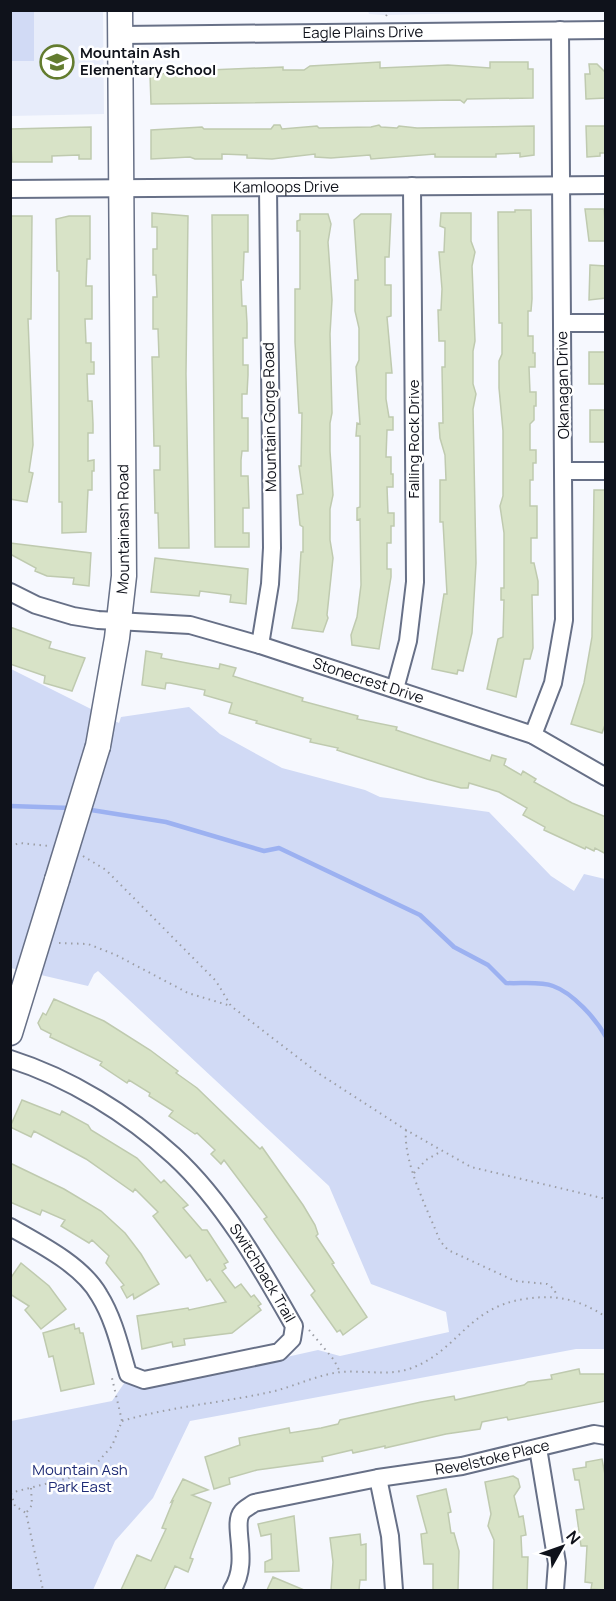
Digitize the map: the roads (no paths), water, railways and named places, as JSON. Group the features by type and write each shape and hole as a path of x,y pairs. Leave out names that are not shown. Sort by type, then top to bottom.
{"street":[{"name":"Mountainash Road","path":"10,1033 98,746 119,621 124,557 120,10"},
{"name":"Okanagan Drive","path":"533,735 553,682 562,640 564,471 560,30"},
{"name":"Eagle Plains Drive","path":"121,35 606,30"},
{"name":"Kamloops Drive","path":"10,189 606,185"},
{"name":"Falling Rock Drive","path":"395,689 410,630 415,582 412,186"},
{"name":"Mountain Gorge Road","path":"260,645 270,584 272,548 268,188"},
{"path":"562,323 606,323"},
{"path":"564,471 606,471"},
{"name":"Stonecrest Drive","path":"10,592 55,612 98,620 190,625 260,645 533,735 606,777"},
{"name":"Switchback Trail","path":"10,1059 49,1074 89,1094 175,1156 219,1208 294,1326 292,1339 279,1352 144,1380 128,1374 116,1330 99,1293 66,1260 10,1227"},
{"name":"Revelstoke Place","path":"232,1590 241,1574 242,1552 237,1522 242,1512 254,1503 378,1478 462,1466 594,1434 606,1436"},
{"path":"538,1448 557,1563 555,1590"},
{"path":"378,1478 390,1536 394,1590"}],"waterway":[{"path":"10,806 71,808"},
{"path":"85,809 166,822 264,851 279,848 420,915 454,947 488,965 506,983 542,984 561,989 583,1007 606,1037"}],"place":[{"name":"Mountain Ash Elementary School","path":"57,62"}],"park label":[{"name":"Mountain Ash Park East","path":"80,1478"}]}
